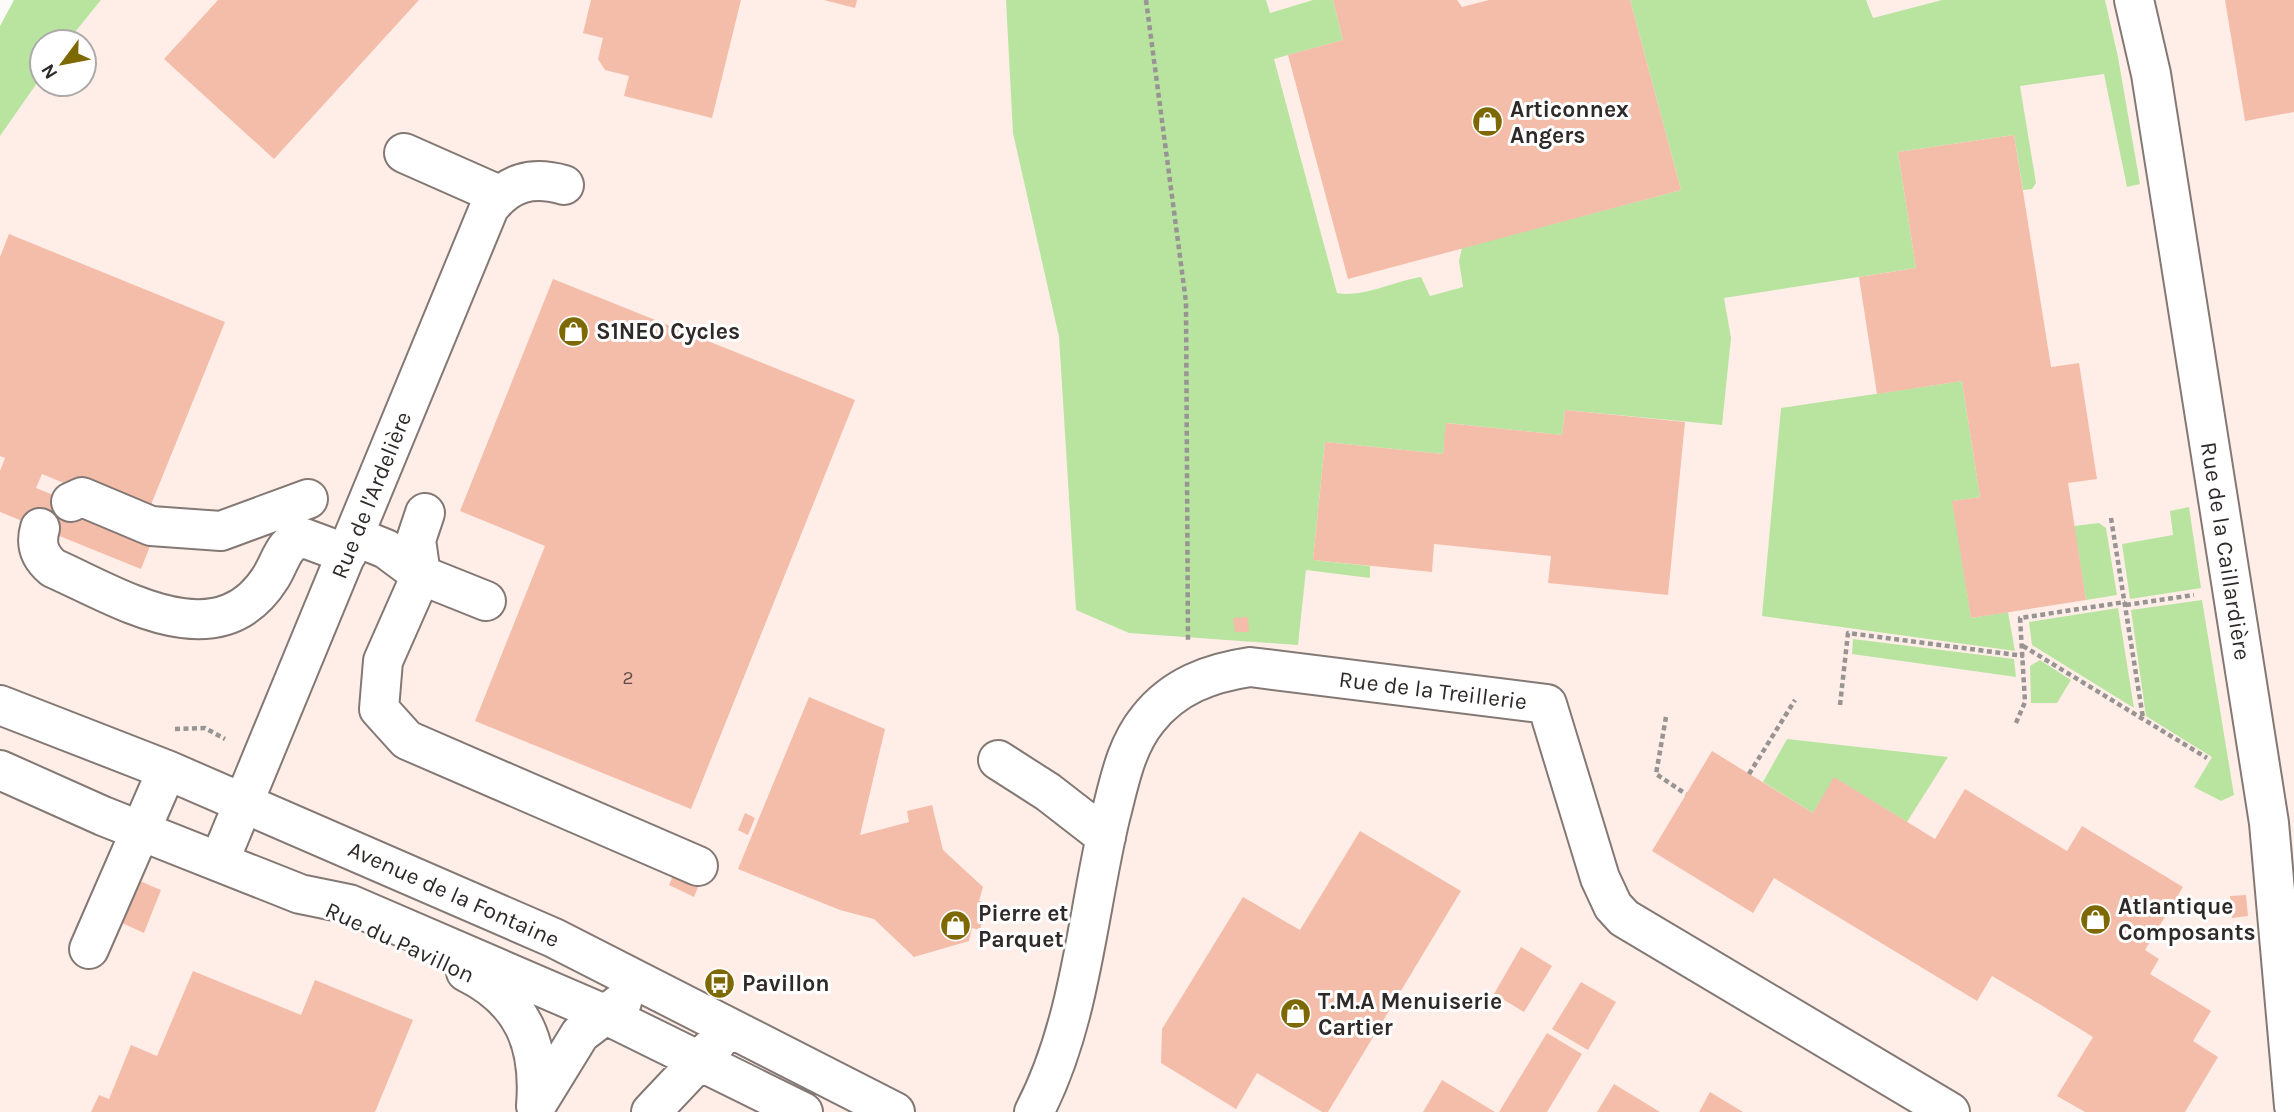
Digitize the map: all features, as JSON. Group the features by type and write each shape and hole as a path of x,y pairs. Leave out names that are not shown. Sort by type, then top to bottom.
{"street":[{"name":"Rue de la Caillardière","path":"2134,0 2153,87 2281,822 2294,1106"},
{"path":"404,153 499,195 528,180 544,180 564,185"},
{"name":"Rue de l'Ardelière","path":"219,862 489,208 499,195"},
{"path":"71,502 82,497 151,526 221,531 308,499"},
{"path":"425,513 416,540 421,575 383,661 379,709 407,740 698,866"},
{"path":"40,528 37,542 40,552 53,568 166,617 208,619 244,605 270,579 287,547 297,539 304,538 386,549 421,575 486,601"},
{"name":"Rue de la Treillerie","path":"1106,837 1126,757 1147,719 1162,704 1197,680 1223,671 1250,667 1546,704 1600,878 1613,906 1624,918 1950,1112"},
{"name":"Avenue de la Fontaine","path":"0,705 244,802 554,938 732,1026 895,1112"},
{"path":"998,760 1048,792 1106,837 1074,999 1051,1073 1034,1112"},
{"path":"0,770 139,831 300,894 349,904 604,1014 803,1112"},
{"path":"89,948 167,770"},
{"name":"Rue du Pavillon","path":"300,894 342,920 449,963 489,983 506,998 519,1016 536,1059 535,1109"},
{"name":"Rue du Pavillon","path":"535,1109 568,1050 604,1014 652,987"},
{"path":"652,1112 732,1026"}],"path":[{"path":"1146,0 1186,302 1189,587 1186,637 1189,646"},
{"path":"2111,518 2143,719"},
{"path":"2015,723 2025,702 2020,618 2195,595"},
{"path":"1840,705 1848,633 2024,656"},
{"path":"2023,646 2207,758"},
{"path":"1749,774 1795,700"},
{"path":"1666,717 1656,774 1686,794"}],"shaded area":[{"path":"101,0 2294,0 2294,1112 0,1112 0,136 28,96 98,98 98,28 78,28"}],"green space":[{"path":"14,0 101,0 78,28 28,28 28,96 0,136 0,26"},
{"path":"1006,0 1266,0 1270,13 1313,0 1333,0 1343,40 1274,59 1337,293 1368,291 1421,277 1430,296 1463,287 1459,261 1462,248 1681,190 1630,0 1866,0 1873,18 1942,0 2105,0 2118,57 2140,184 2127,187 2104,74 2020,86 2036,183 2032,189 2023,190 2014,135 1898,152 1916,268 1724,298 1731,338 1722,425 1565,410 1562,435 1447,423 1443,454 1325,442 1313,560 1370,566 1370,578 1306,570 1298,645 1129,633 1076,610 1059,337 1013,133"},
{"path":"1962,381 1980,497 1953,501 1971,618 2008,612 2015,651 1762,616 1781,408"},
{"path":"2189,507 2201,588 2130,599 2122,544 2173,535 2170,511"},
{"path":"2099,523 2106,528 2117,595 2086,600 2074,526"},
{"path":"2202,600 2234,795 2221,801 2194,787 2212,757 2146,716 2131,610"},
{"path":"2118,608 2134,708 2032,645 2029,622"},
{"path":"1853,639 2014,659 2016,677 1852,654"},
{"path":"2040,660 2071,680 2057,703 2031,703 2030,666"},
{"path":"1787,739 1948,757 1907,822 1835,778 1813,813 1763,782"}],"building":[{"path":"218,0 419,0 274,159 164,59"},
{"path":"591,0 741,0 712,118 624,96 629,76 605,70 598,59 603,38 583,33"},
{"path":"824,0 857,0 855,8"},
{"path":"1333,0 1457,0 1462,7 1489,0 1630,0 1681,190 1348,279 1288,55 1343,40"},
{"path":"2225,0 2294,0 2294,112 2245,121"},
{"path":"2014,135 2051,367 2079,363 2097,479 2068,483 2086,600 1971,618 1952,501 1980,497 1962,381 1877,394 1859,277 1916,268 1898,152"},
{"path":"9,234 225,322 146,517 42,474 36,488 154,536 141,569 0,512 0,471 5,458 0,456 0,257"},
{"path":"553,279 855,400 691,809 475,721 545,546 460,511"},
{"path":"1565,410 1685,422 1668,595 1548,583 1551,556 1434,544 1432,572 1313,560 1325,442 1443,454 1446,423 1562,435"},
{"path":"1248,617 1249,632 1235,632 1233,618"},
{"path":"809,697 885,729 860,835 909,822 907,811 932,805 943,850 983,887 979,901 986,903 980,930 972,928 969,941 914,957 874,919 840,910 738,869"},
{"path":"1712,751 1813,813 1834,777 1935,839 1965,789 2067,851 2082,826 2183,887 2145,950 2159,959 2150,974 2211,1011 2193,1041 2218,1057 2185,1112 2085,1112 2057,1096 2093,1037 2041,1005 1992,976 1977,1001 1774,878 1753,913 1652,851"},
{"path":"745,813 755,818 748,835 738,830"},
{"path":"1360,831 1461,891 1328,1112 1322,1112 1257,1073 1236,1109 1161,1063 1162,1029 1243,897 1300,930"},
{"path":"674,873 699,885 694,897 669,885"},
{"path":"140,881 161,890 144,933 122,923"},
{"path":"2246,895 2248,916 2232,918 2230,896"},
{"path":"1521,947 1552,966 1524,1012 1494,994"},
{"path":"193,971 301,1015 315,980 413,1020 375,1112 91,1112 99,1095 109,1099 131,1045 157,1056"},
{"path":"712,974 730,983 726,990 709,981"},
{"path":"1581,982 1616,1002 1588,1050 1552,1029"},
{"path":"1547,1033 1582,1054 1547,1112 1499,1112"},
{"path":"1442,1080 1495,1112 1423,1112"},
{"path":"1614,1084 1660,1112 1597,1112"},
{"path":"1710,1092 1743,1112 1699,1112"}],"place":[{"name":"Articonnex Angers","path":"1487,122"},
{"name":"S1NEO Cycles","path":"573,331"},
{"name":"Atlantique Composants","path":"2095,919"},
{"name":"Pierre et Parquet","path":"955,926"},
{"name":"Pavillon","path":"719,983"},
{"name":"T.M.A Menuiserie Cartier","path":"1295,1014"}]}
